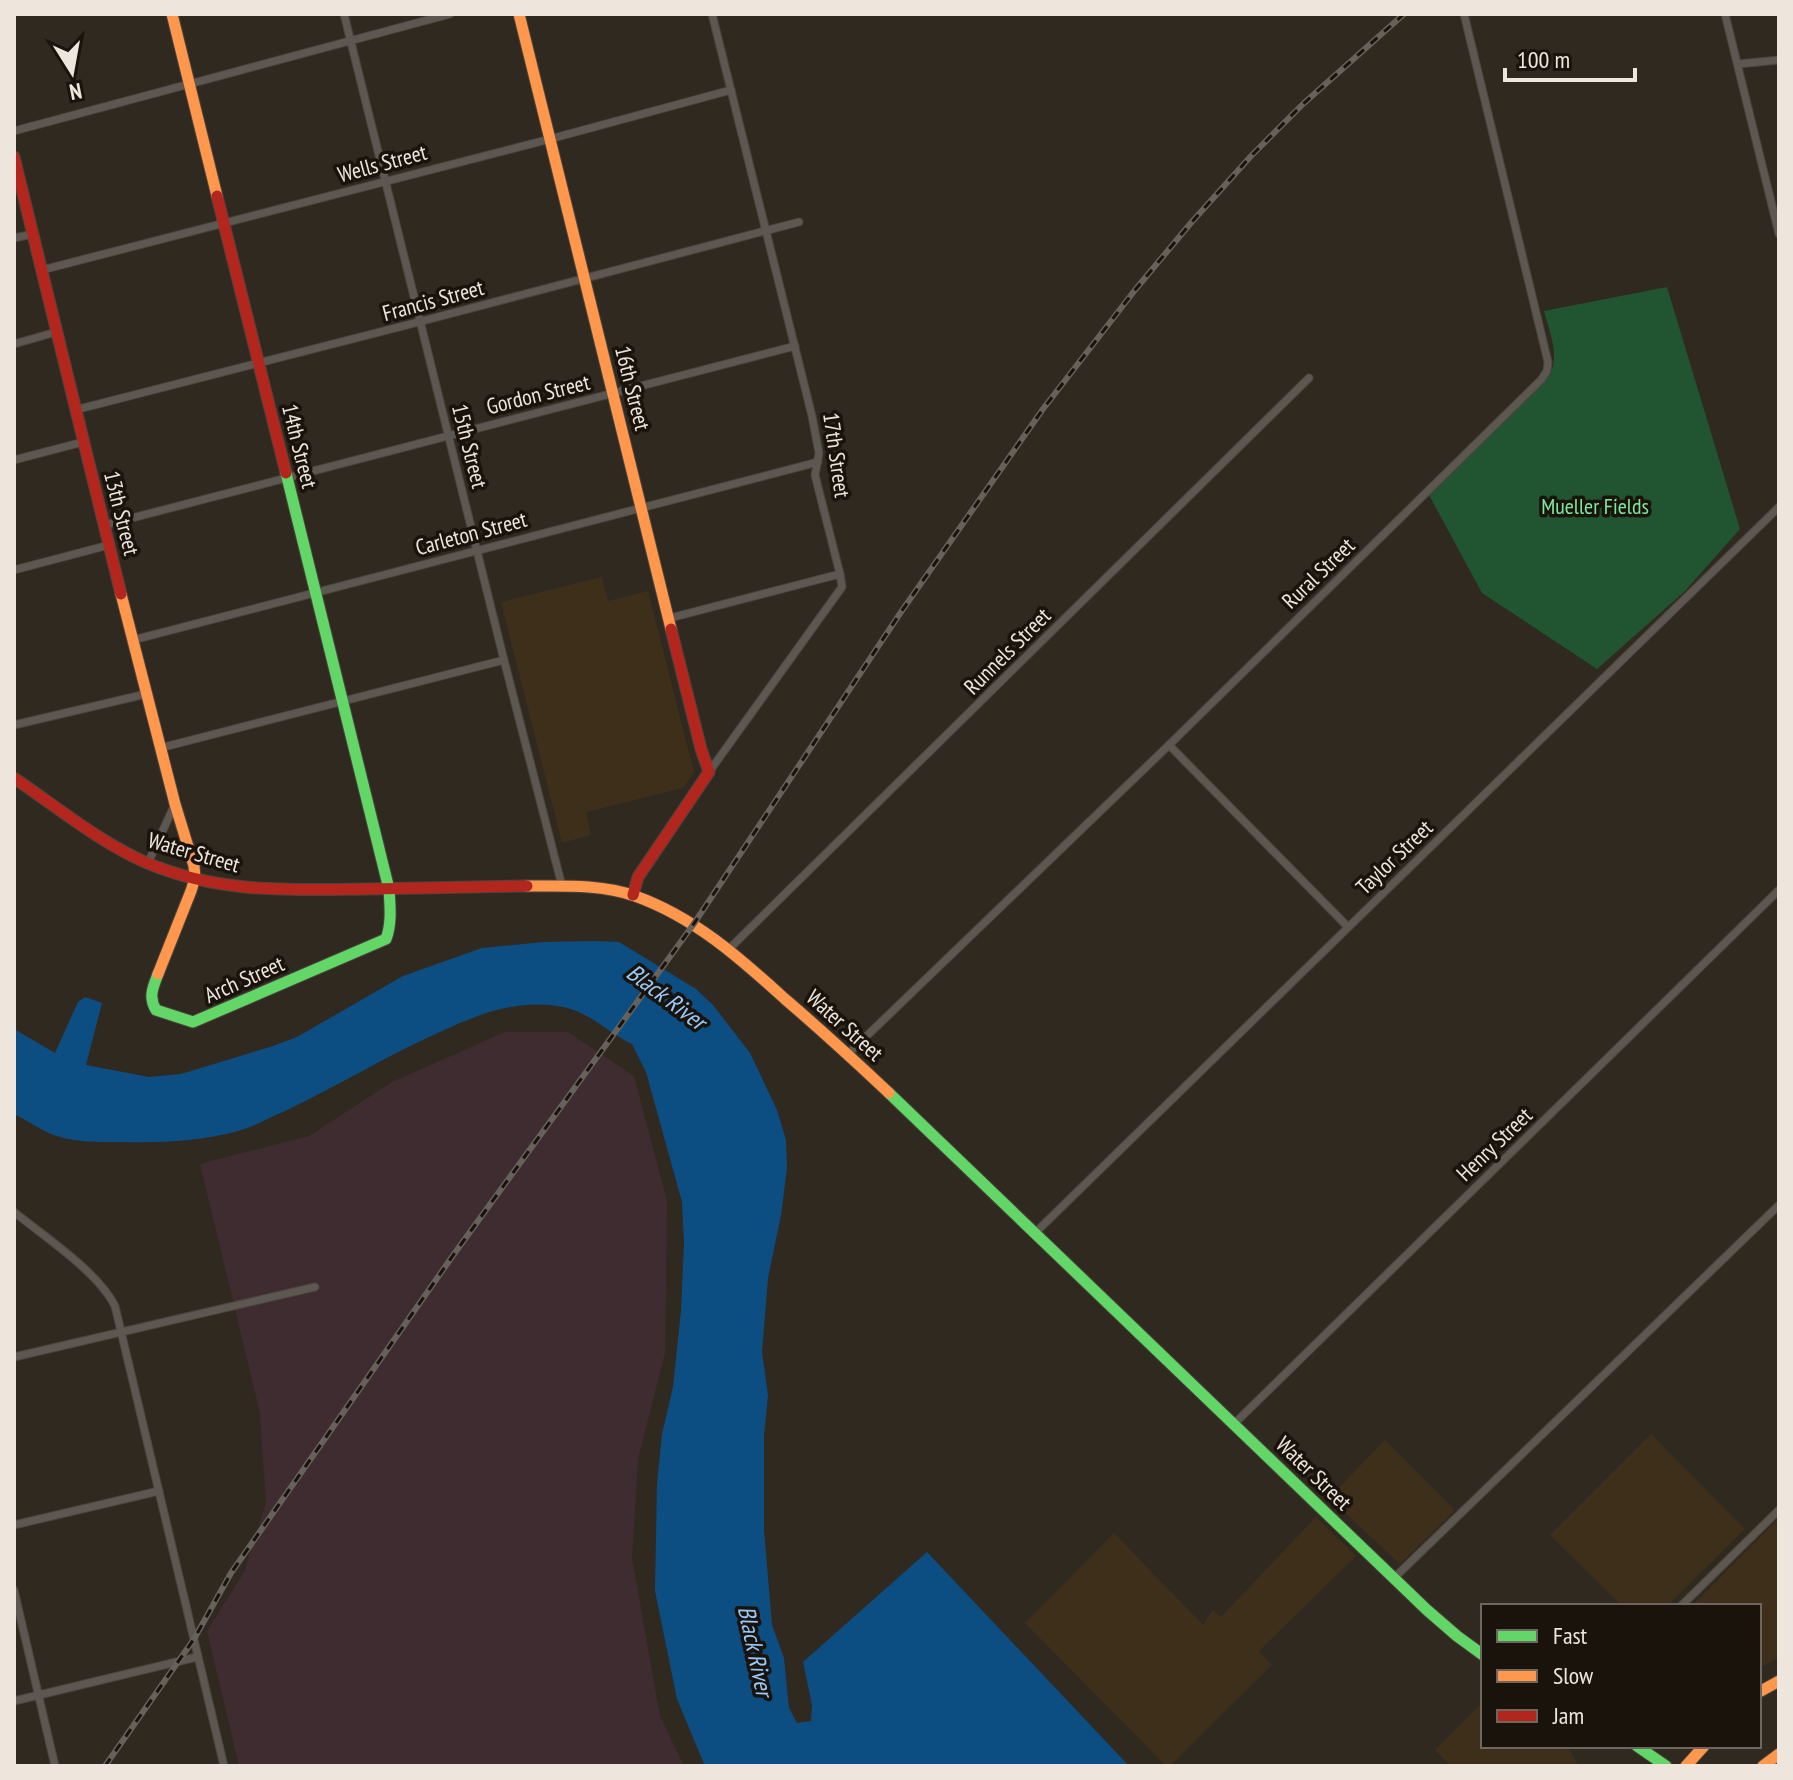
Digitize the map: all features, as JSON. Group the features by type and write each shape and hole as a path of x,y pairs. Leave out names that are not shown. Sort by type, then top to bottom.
{"main road":[{"name":"14th Street","path":"172,14 389,889"},
{"name":"16th Street","path":"519,14 709,772"},
{"name":"13th Street","path":"14,157 146,694 195,878"},
{"path":"633,895 638,877 709,772"},
{"name":"Water Street","path":"14,778 110,844 148,863 228,886 307,890 588,887 633,895 665,909 729,949 848,1054 1437,1619 1481,1653"},
{"name":"Arch Street","path":"195,878 151,996 152,1006 156,1010 188,1022 198,1021 386,939 389,932 389,889"},
{"path":"1761,1691 1779,1681"},
{"path":"1640,1748 1666,1766"},
{"path":"1686,1766 1702,1748"},
{"path":"1763,1766 1779,1754"}],"street":[{"name":"15th Street","path":"344,14 562,886"},
{"path":"14,131 450,14"},
{"name":"17th Street","path":"712,14 817,440 819,453 815,475 840,574"},
{"name":"Rural Street","path":"848,1054 1169,745 1547,371 1548,362 1464,14"},
{"path":"1725,14 1779,234"},
{"path":"1738,64 1779,60"},
{"name":"Wells Street","path":"42,270 731,90"},
{"path":"1768,187 1778,186"},
{"name":"Francis Street","path":"75,410 799,222"},
{"path":"14,238 33,234"},
{"path":"14,344 56,332"},
{"name":"Gordon Street","path":"105,525 795,346"},
{"name":"Runnels Street","path":"729,949 1309,378"},
{"path":"14,460 83,442"},
{"name":"Carleton Street","path":"133,640 818,462"},
{"name":"Taylor Street","path":"1035,1233 1779,507"},
{"path":"14,570 109,545"},
{"path":"670,618 840,574 842,587 839,593 709,772"},
{"path":"160,748 504,660"},
{"path":"14,725 146,694"},
{"path":"1169,745 1348,927"},
{"path":"148,863 175,804"},
{"name":"Henry Street","path":"1234,1424 1779,890"},
{"path":"1394,1578 1779,1205"},
{"path":"14,1212 96,1279 115,1306 224,1766"},
{"path":"14,1357 315,1287"},
{"path":"14,1525 159,1491"},
{"path":"1683,1604 1779,1510"},
{"path":"14,1590 55,1766"},
{"path":"14,1701 197,1657"}],"shaded area":[{"path":"602,577 608,601 648,591 694,772 683,788 586,812 591,835 562,843 501,602"},
{"path":"505,1032 568,1032 634,1076 667,1201 665,1353 638,1459 632,1558 660,1716 684,1766 239,1766 207,1631 244,1572 266,1503 260,1413 200,1164 309,1136 392,1082"},
{"path":"1651,1434 1745,1529 1669,1604 1620,1604 1550,1535"},
{"path":"1385,1440 1455,1510 1400,1564 1329,1498"},
{"path":"1316,1517 1356,1556 1259,1651 1272,1665 1170,1766 1166,1766 1025,1623 1114,1533 1203,1625 1213,1610 1221,1617"},
{"path":"1779,1518 1779,1658 1761,1667 1761,1604 1694,1604"},
{"path":"1481,1704 1481,1748 1568,1748 1579,1766 1451,1766 1435,1750"}],"green space":[{"name":"Mueller Fields","path":"1667,287 1740,529 1684,592 1597,669 1482,593 1429,495 1550,375 1554,351 1544,311"}],"water":[{"name":"Black River","path":"619,942 696,989 713,1005 750,1053 777,1110 786,1140 787,1168 768,1278 762,1352 768,1395 764,1435 764,1530 772,1625 784,1658 789,1708 797,1723 811,1721 812,1705 803,1662 927,1552 1129,1766 705,1766 677,1699 655,1591 657,1484 662,1434 673,1387 681,1311 682,1202 646,1072 632,1044 590,1018 563,1007 547,1005 515,1006 484,1014 420,1041 255,1125 210,1137 152,1142 81,1141 52,1134 14,1114 14,1029 55,1053 78,1002 85,997 102,1003 86,1065 149,1077 181,1074 297,1037 403,976 482,948"}],"railway":[{"path":"105,1766 194,1639 231,1573 454,1254 693,925 901,612 1043,409 1135,290 1251,156 1303,104 1404,14"}],"traffic: fast":[{"path":"158,974 152,996 156,1010 193,1022 386,939 388,933 389,889 286,473"},
{"path":"889,1093 1427,1610 1481,1654"},
{"path":"1640,1748 1666,1766"}],"traffic: slow":[{"path":"172,14 217,196"},
{"path":"519,14 671,629"},
{"path":"121,594 194,866 195,878 191,891 158,974"},
{"path":"527,886 609,889 635,896 677,915 751,969 889,1093"},
{"path":"1761,1691 1779,1681"},
{"path":"1686,1766 1702,1748"},
{"path":"1763,1766 1779,1754"}],"traffic: jam":[{"path":"14,157 121,594"},
{"path":"217,196 286,473"},
{"path":"633,895 638,877 709,772 671,629"},
{"path":"14,778 129,855 202,880 284,889 527,886"}]}
